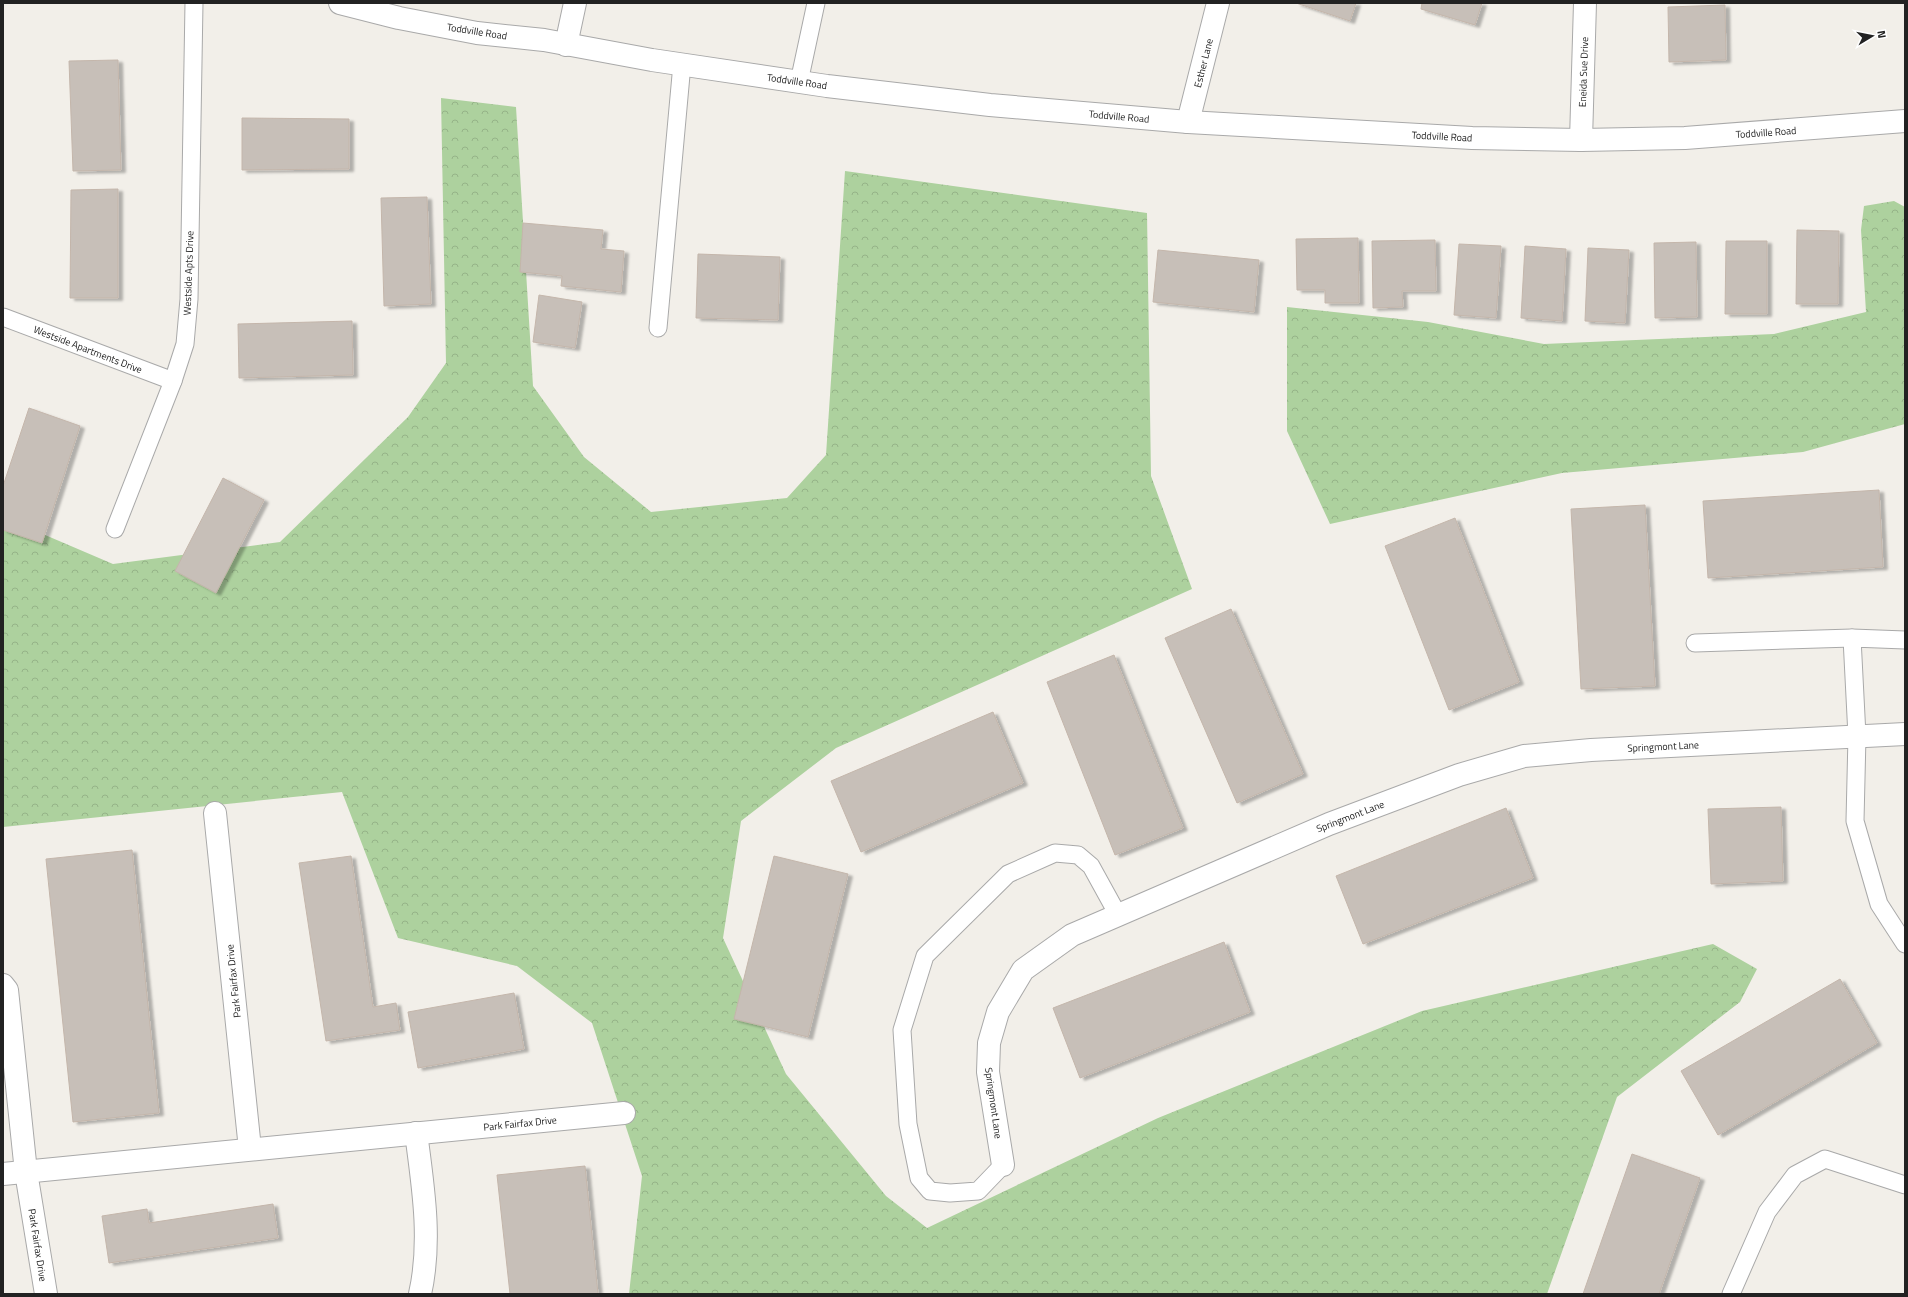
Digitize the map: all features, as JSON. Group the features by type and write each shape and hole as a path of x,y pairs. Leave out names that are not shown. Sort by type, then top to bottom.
{"street":[{"name":"Toddville Road","path":"340,3 399,18 477,32 799,82 990,104 1188,122 1472,138 1581,140 1685,138 1905,121"},
{"path":"566,45 575,3"},
{"name":"Esther Lane","path":"1188,122 1218,3"},
{"name":"Eneida Sue Drive","path":"1581,140 1585,3"},
{"name":"Springmont Lane","path":"1004,1165 988,1072 988,1043 998,1012 1023,970 1072,936 1328,824 1458,775 1524,756 1590,750 1905,734"},
{"name":"Park Fairfax Drive","path":"215,813 250,1149"},
{"name":"Park Fairfax Drive","path":"3,986 7,990 26,1172 46,1294"},
{"name":"Park Fairfax Drive","path":"3,1174 624,1113"},
{"path":"416,1133 425,1202 425,1270 420,1294"}],"lane":[{"name":"Westside Apts Drive","path":"115,529 173,381 184,344 189,299 194,3"},
{"path":"799,82 816,3"},
{"path":"658,328 682,64"},
{"name":"Westside Apartments Drive","path":"3,316 173,381"},
{"path":"1852,638 1857,736 1855,821 1879,904 1905,944"},
{"path":"1695,643 1852,638 1905,640"},
{"path":"1004,1165 978,1191 950,1193 930,1191 919,1178 908,1124 902,1030 925,956 1008,874 1055,853 1078,855 1091,866 1118,915"},
{"path":"1731,1294 1767,1212 1795,1175 1825,1159 1905,1185"}],"green space":[{"path":"441,98 516,107 533,386 584,457 651,512 787,498 826,455 845,171 1147,213 1151,476 1192,589 836,748 741,821 723,938 786,1074 886,1196 927,1228 1158,1118 1422,1011 1713,944 1757,969 1740,1002 1617,1097 1547,1294 629,1294 642,1176 592,1023 517,966 398,938 342,792 3,827 3,517 113,564 280,542 408,417 446,363"},
{"path":"1894,201 1905,207 1905,424 1803,452 1562,473 1330,524 1287,431 1287,307 1428,322 1544,344 1774,334 1866,312 1861,230 1864,206"}],"building":[{"path":"1296,3 1356,3 1350,21"},
{"path":"1422,3 1482,3 1475,25 1421,9"},
{"path":"1725,5 1726,60 1669,62 1668,7"},
{"path":"118,60 121,170 73,171 69,61"},
{"path":"242,118 349,119 349,169 242,170"},
{"path":"118,189 118,298 70,298 71,190"},
{"path":"427,197 431,304 384,306 381,198"},
{"path":"523,223 603,230 601,249 624,251 621,292 561,286 562,276 520,272"},
{"path":"1797,230 1839,231 1838,304 1796,304"},
{"path":"1358,238 1359,303 1325,303 1325,290 1297,290 1296,239"},
{"path":"1435,240 1436,291 1402,291 1403,307 1373,308 1372,241"},
{"path":"1726,241 1767,241 1767,314 1725,314"},
{"path":"1696,242 1697,317 1655,318 1654,243"},
{"path":"1459,244 1501,246 1496,318 1454,315"},
{"path":"1525,246 1566,249 1562,321 1521,318"},
{"path":"1588,248 1629,250 1625,323 1585,321"},
{"path":"1158,250 1259,260 1254,312 1153,302"},
{"path":"698,254 780,257 778,320 696,318"},
{"path":"539,295 582,302 575,348 533,342"},
{"path":"352,321 353,375 239,378 238,324"},
{"path":"29,408 80,426 42,543 3,530 3,486"},
{"path":"223,478 264,500 216,593 175,571"},
{"path":"1879,490 1883,567 1708,578 1703,501"},
{"path":"1645,505 1655,686 1581,689 1571,509"},
{"path":"1455,518 1519,682 1449,710 1385,546"},
{"path":"1231,609 1303,774 1237,803 1165,638"},
{"path":"1114,655 1183,828 1115,855 1047,682"},
{"path":"993,712 1023,783 861,852 831,781"},
{"path":"1781,807 1783,881 1711,884 1708,809"},
{"path":"1506,808 1533,878 1363,944 1336,876"},
{"path":"132,850 159,1113 73,1122 46,859"},
{"path":"351,856 373,1007 396,1003 400,1030 326,1041 299,863"},
{"path":"774,856 848,874 808,1037 734,1019"},
{"path":"1224,942 1250,1012 1080,1078 1053,1008"},
{"path":"1840,979 1877,1043 1718,1135 1681,1071"},
{"path":"514,993 524,1049 418,1068 408,1012"},
{"path":"1632,1154 1700,1178 1659,1294 1583,1294"},
{"path":"585,1166 598,1294 510,1294 497,1175"},
{"path":"273,1204 278,1238 109,1263 102,1216 147,1209 149,1223"}]}
